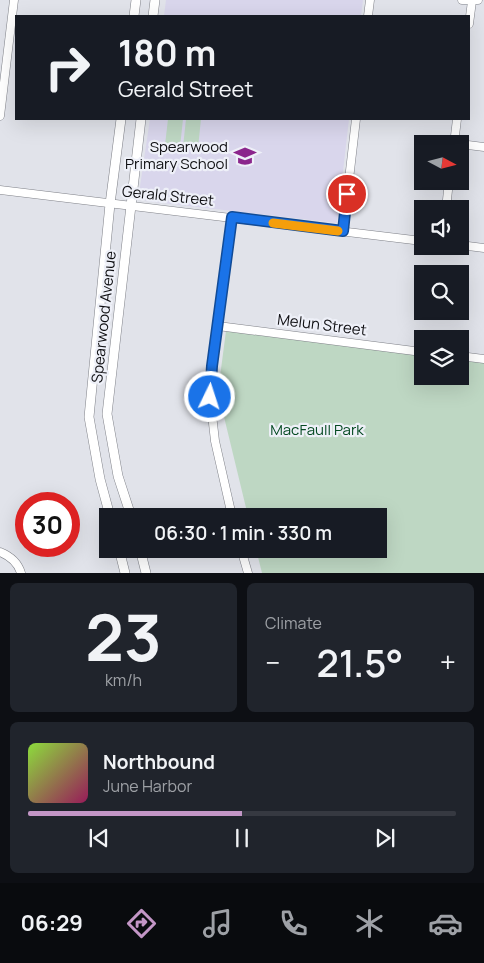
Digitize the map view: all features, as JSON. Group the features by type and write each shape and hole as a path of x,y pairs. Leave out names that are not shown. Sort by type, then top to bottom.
{"main road":[{"path":"134,15 136,0"},
{"path":"153,15 155,0"},
{"name":"Spearwood Avenue","path":"108,508 100,479 89,417 110,204 121,120"},
{"name":"Spearwood Avenue","path":"128,508 118,476 107,414 141,120"},
{"path":"100,479 118,476"},
{"path":"121,558 125,573"},
{"path":"142,558 146,573"}],"street":[{"path":"0,116 14,0"},
{"path":"368,15 370,0"},
{"path":"462,0 475,1 470,20"},
{"path":"343,231 356,120"},
{"path":"456,135 457,120"},
{"path":"469,145 484,147"},
{"name":"Gerald Street","path":"0,190 414,240"},
{"path":"230,508 215,441 211,404 212,366 232,217"},
{"path":"469,246 484,248"},
{"name":"Melun Street","path":"218,326 414,351"},
{"path":"469,357 484,359"},
{"path":"0,552 16,562 21,573"},
{"path":"244,558 248,573"}],"shaded area":[{"path":"166,0 363,0 361,15 164,15"},
{"name":"Spearwood Primary School","path":"150,120 349,120 337,223 146,201 139,193"}],"green space":[{"path":"168,120 183,120 180,147 165,145"},
{"path":"186,120 201,120 198,148 183,147"},
{"name":"MacFaull Park","path":"226,331 414,354 414,385 469,385 469,360 484,362 484,573 262,573 258,558 387,558 387,508 246,508 218,392"}],"slow traffic":[{"path":"273,223 338,231"}],"place":[{"name":"Spearwood Primary School","path":"245,156"}],"route":[{"path":"210,397 212,366 232,217 343,231 347,194"}]}
